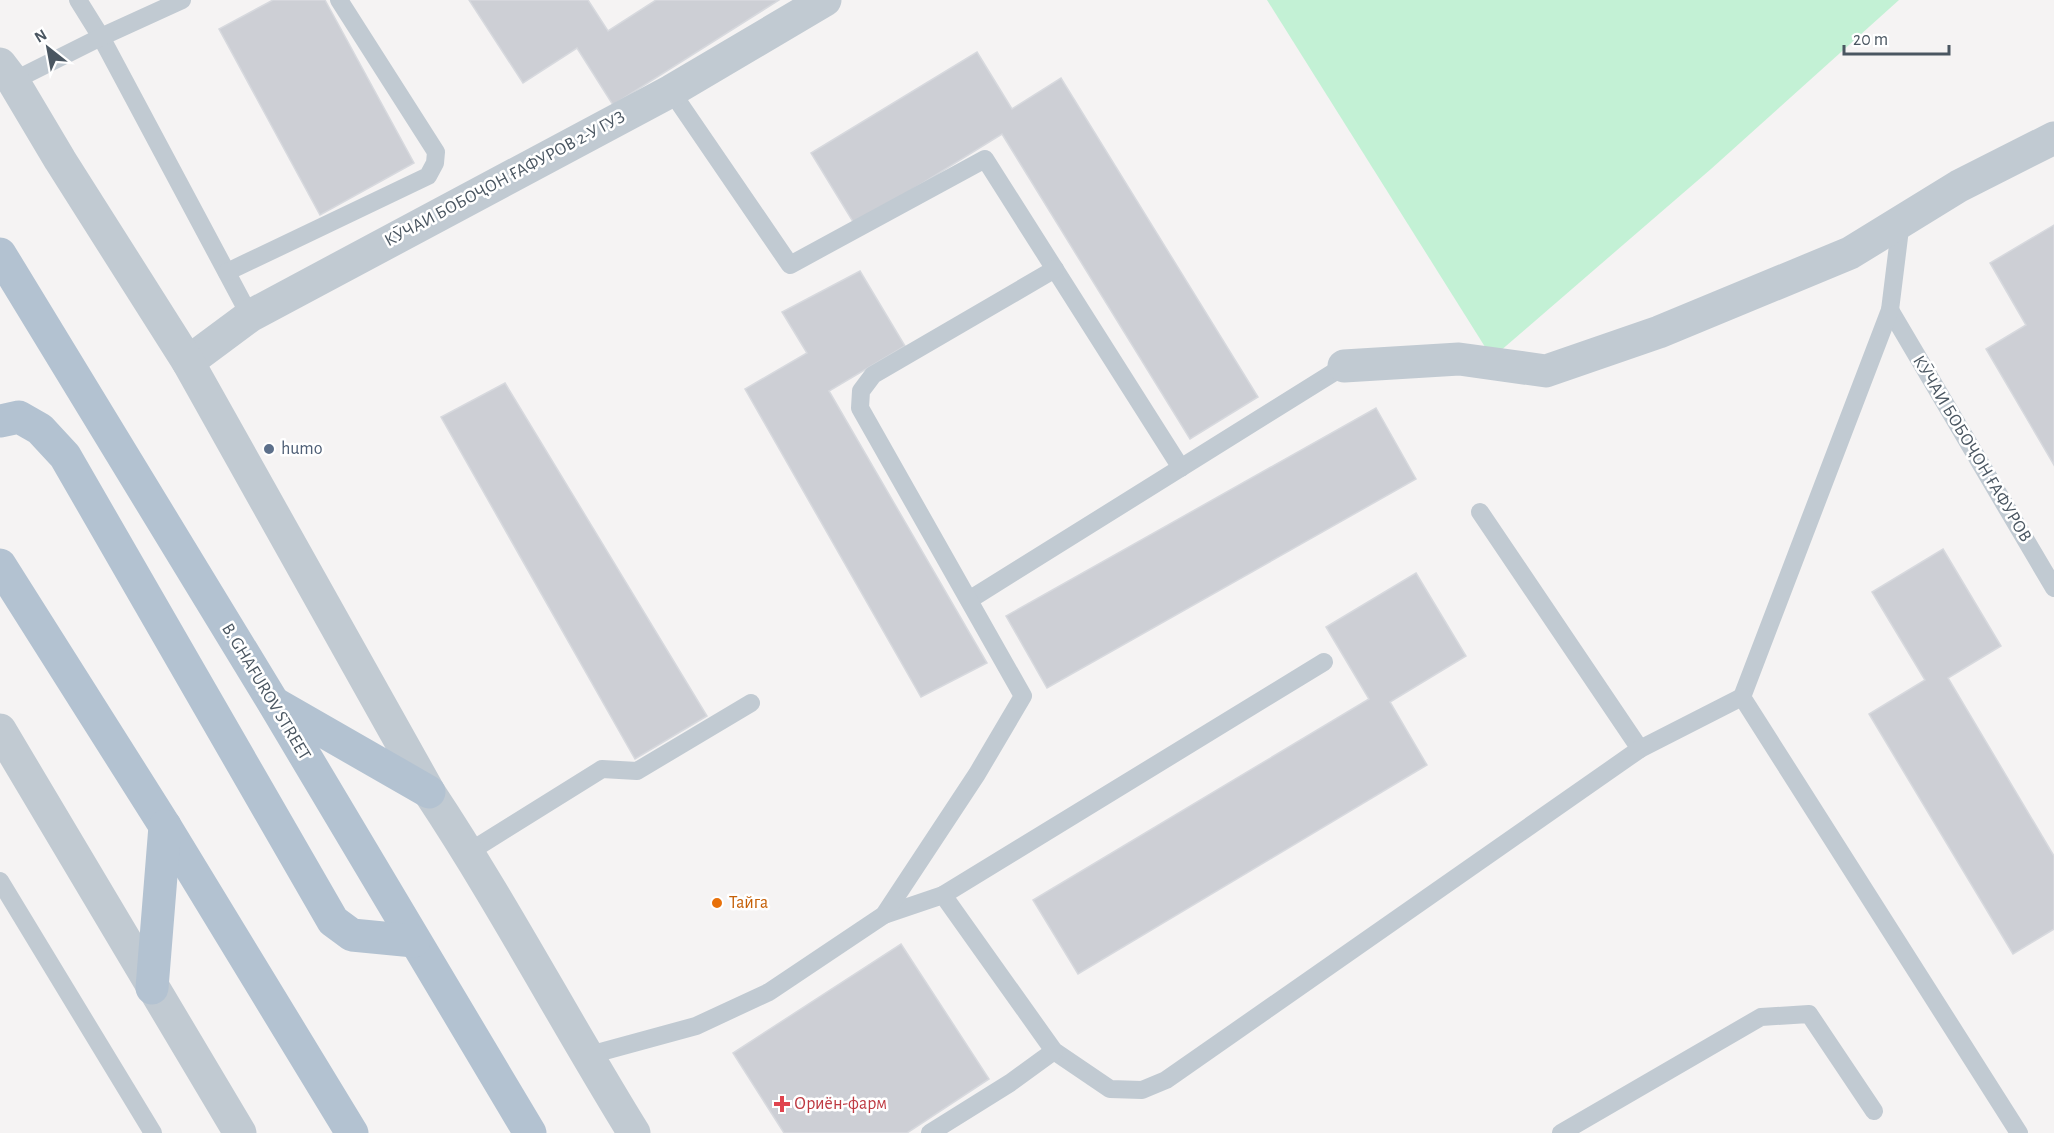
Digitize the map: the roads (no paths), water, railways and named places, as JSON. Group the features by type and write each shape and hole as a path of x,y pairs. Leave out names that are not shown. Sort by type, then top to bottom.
{"main road":[{"name":"B. GHAFUROV STREET","path":"0,254 273,702 530,1133"},
{"path":"0,421 19,417 40,429 64,456 333,921 352,934 414,941"},
{"path":"0,565 165,826 352,1133"},
{"path":"273,702 429,792"},
{"path":"152,988 165,826"}],"street":[{"name":"КӮЧАИ БОБОҶОН ҒАФУРОВ 2-У ГУЗ","path":"188,362 250,316 671,91 825,0"},
{"path":"6,73 188,362 429,792 469,852 633,1133"},
{"path":"1344,366 1459,359 1545,372 1659,332 1850,253 1959,186 2054,138"},
{"path":"0,729 240,1133"}],"lane":[{"path":"78,0 101,37 250,316"},
{"path":"6,73 101,37 182,0"},
{"path":"227,272 428,176 435,163 436,152 339,0"},
{"path":"671,91 790,265 985,159 1181,468"},
{"path":"942,895 1053,1051 1110,1089 1142,1090 1166,1080 1640,749 1742,697 1890,310 1901,221"},
{"path":"884,915 977,774 1023,696 860,408 861,391 873,375 1055,269"},
{"name":"КӮЧАИ БОБОҶОН ҒАФУРОВ","path":"1890,310 2054,588"},
{"path":"969,600 1344,366"},
{"path":"1480,512 1640,749"},
{"path":"586,1056 696,1026 769,992 884,915 942,895 1324,662"},
{"path":"1742,697 2019,1133"},
{"path":"469,852 602,770 637,771 751,703"},
{"path":"0,881 153,1133"},
{"path":"1561,1133 1761,1017 1809,1014 1874,1111"},
{"path":"930,1133 1010,1083 1053,1051"}],"place":[{"name":"humo","path":"269,449"},
{"name":"Тайга","path":"717,903"},
{"name":"Ориён-фарм","path":"782,1104"}]}
